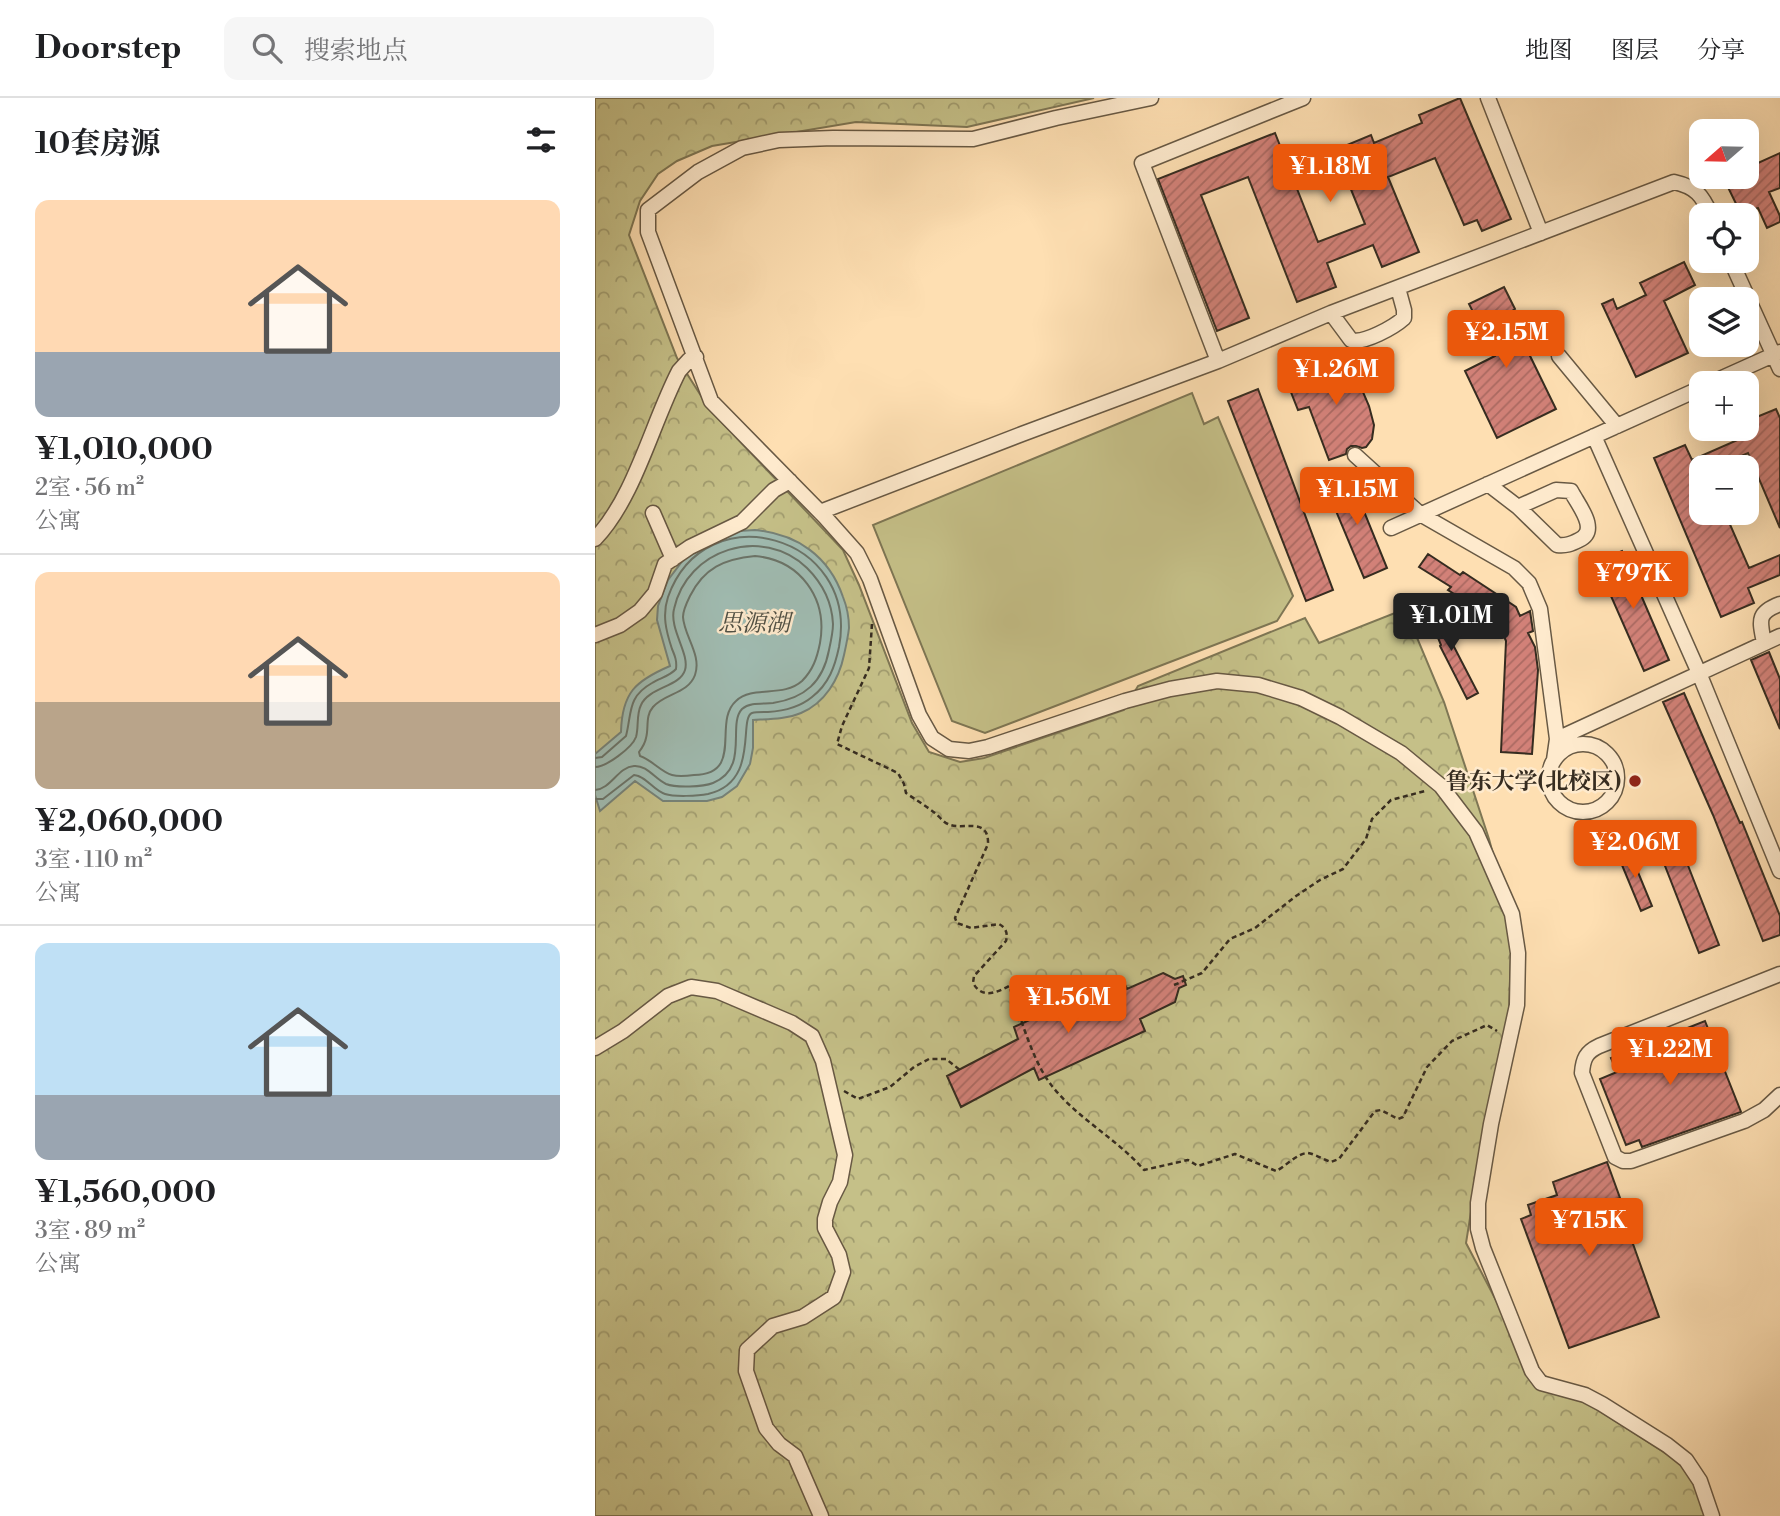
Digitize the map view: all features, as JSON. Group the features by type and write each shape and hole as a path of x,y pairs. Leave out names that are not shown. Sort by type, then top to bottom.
{"street":[{"path":"1151,98 973,139 779,140 742,148 698,172 648,210 648,232 711,401 857,553 870,579 919,715 932,738 949,749 969,751 989,747 1125,701 1170,689 1217,681 1258,685 1301,698 1401,753 1441,786 1476,832 1512,914 1518,953 1517,1004 1491,1124 1478,1203 1478,1229 1483,1248 1532,1371 1541,1383 1585,1395 1602,1404 1686,1460 1700,1481 1712,1516"},
{"path":"1218,361 1142,163 1303,98"},
{"path":"1487,98 1541,233"},
{"path":"820,512 1218,361 1331,313 1674,182 1688,185 1700,194 1705,203"},
{"path":"1737,273 1777,354 1780,369"},
{"path":"1331,313 1351,340 1360,341 1404,318 1398,288"},
{"path":"1738,371 1777,354"},
{"path":"1559,356 1617,426"},
{"path":"595,539 607,526 623,498 679,371 689,360 696,357"},
{"path":"1391,528 1689,393"},
{"path":"1594,436 1699,673 1780,871"},
{"path":"1355,455 1420,514 1514,568 1529,583 1540,609 1557,739 1549,784 1556,800 1562,806 1577,812 1593,811 1608,803 1613,796 1618,781 1617,772 1610,757 1597,747 1573,745 1554,760"},
{"path":"595,635 620,625 640,611 655,593 665,564 690,547 742,522 774,490 790,481"},
{"path":"1487,484 1518,507 1557,545 1565,546 1589,532 1589,524 1571,491 1556,490 1518,507"},
{"path":"653,513 673,559"},
{"path":"1764,643 1761,616 1769,608 1780,604"},
{"path":"1557,739 1780,636"},
{"path":"1780,974 1589,1051 1583,1061 1582,1073 1615,1157 1623,1161 1631,1161 1744,1121 1764,1110 1780,1095"},
{"path":"595,1048 623,1031 668,996 691,987 717,991 792,1023 812,1037 823,1061 845,1155 841,1182 830,1202 825,1219 825,1228 839,1255 843,1272 834,1297 803,1317 773,1326 747,1350 746,1371 766,1427 779,1444 795,1456 821,1516"}],"path":[{"path":"871,619 869,668 842,726 837,744 898,773 906,793 947,824 980,827 985,832 989,844 955,918 957,923 971,928 999,924 1004,927 1007,935 1006,941 974,976 973,983 977,990 985,994 996,993 1009,986 1039,1067 1051,1086 1078,1114 1130,1154 1144,1170 1188,1160 1198,1166 1235,1154 1276,1171 1298,1156 1308,1153 1331,1162 1339,1159 1375,1111 1381,1110 1398,1119 1403,1117 1427,1067 1452,1041 1487,1025 1493,1030 1510,1034"},
{"path":"1174,985 1202,973 1230,939 1255,928 1296,896 1343,869 1366,839 1372,819 1391,800 1441,786"},
{"path":"829,1083 858,1099 890,1087 913,1067 929,1059 946,1059 960,1070"}],"green space":[{"path":"595,98 1094,98 967,127 856,122 712,146 677,161 658,174 640,201 629,235 677,358 710,410 843,550 912,723 929,752 960,762 984,758 1124,710 1138,686 1305,618 1319,643 1405,609 1444,702 1489,839 1512,924 1509,1010 1487,1112 1466,1243 1499,1306 1539,1372 1690,1469 1708,1516 595,1516"},
{"path":"1192,393 1204,424 1218,417 1293,596 1277,621 985,733 952,721 873,525"}],"water":[{"name":"思源湖","path":"755,530 785,536 798,542 820,559 837,583 847,608 849,628 842,664 835,681 824,697 810,709 784,718 753,720 750,764 737,786 722,797 707,801 663,801 635,781 600,811 595,795 595,754 621,732 624,707 633,690 648,677 670,666 657,620 658,606 668,580 687,555 739,531"}],"building":[{"path":"1460,98 1511,219 1482,231 1477,220 1464,225 1435,158 1388,177 1419,252 1382,267 1373,245 1327,263 1336,287 1297,302 1248,177 1201,195 1249,318 1217,331 1158,179 1275,133 1318,242 1365,224 1335,150 1371,135 1374,143 1422,123 1419,115"},
{"path":"1780,153 1780,188 1769,192 1780,222 1767,228 1759,210 1759,203 1736,203 1729,189 1759,189 1759,163"},
{"path":"1684,262 1695,285 1664,301 1688,353 1636,377 1602,304 1613,299 1617,309 1646,295 1640,283"},
{"path":"1504,287 1515,309 1509,313 1556,409 1497,438 1465,371 1495,356 1469,304"},
{"path":"1348,357 1369,406 1374,425 1372,439 1366,447 1351,446 1346,454 1329,460 1309,407 1298,410 1287,382"},
{"path":"1258,389 1333,590 1306,601 1228,401"},
{"path":"1776,409 1780,418 1780,528 1759,479 1759,455 1703,455 1735,441 1759,441 1759,416"},
{"path":"1685,445 1690,455 1689,525 1730,525 1749,568 1780,555 1780,575 1748,588 1754,603 1721,617 1654,458"},
{"path":"1350,477 1387,568 1364,578 1326,487"},
{"path":"1622,551 1669,660 1644,671 1596,562"},
{"path":"1428,554 1460,575 1463,572 1516,607 1520,616 1530,611 1533,631 1528,633 1535,647 1538,670 1532,754 1501,752 1506,641 1498,622 1448,590 1451,587 1419,567"},
{"path":"1434,602 1478,693 1467,699 1440,646 1425,606"},
{"path":"1769,652 1780,679 1780,729 1751,660"},
{"path":"1684,693 1740,823 1742,822 1780,916 1780,935 1763,941 1713,815 1663,702"},
{"path":"1680,845 1719,945 1699,953 1660,853"},
{"path":"1628,848 1652,906 1641,911 1617,853"},
{"path":"1163,973 1175,979 1183,976 1186,985 1179,988 1175,1002 1140,1019 1145,1031 1039,1080 1034,1068 961,1107 947,1076 1018,1039 1014,1027 1122,978 1127,989"},
{"path":"1705,1021 1741,1112 1642,1147 1639,1140 1626,1145 1600,1079 1617,1072 1611,1058"},
{"path":"1607,1162 1620,1198 1617,1199 1659,1317 1569,1348 1521,1219 1531,1215 1528,1205 1557,1195 1553,1182"}],"place":[{"name":"鲁东大学(北校区)","path":"1635,781"}]}
